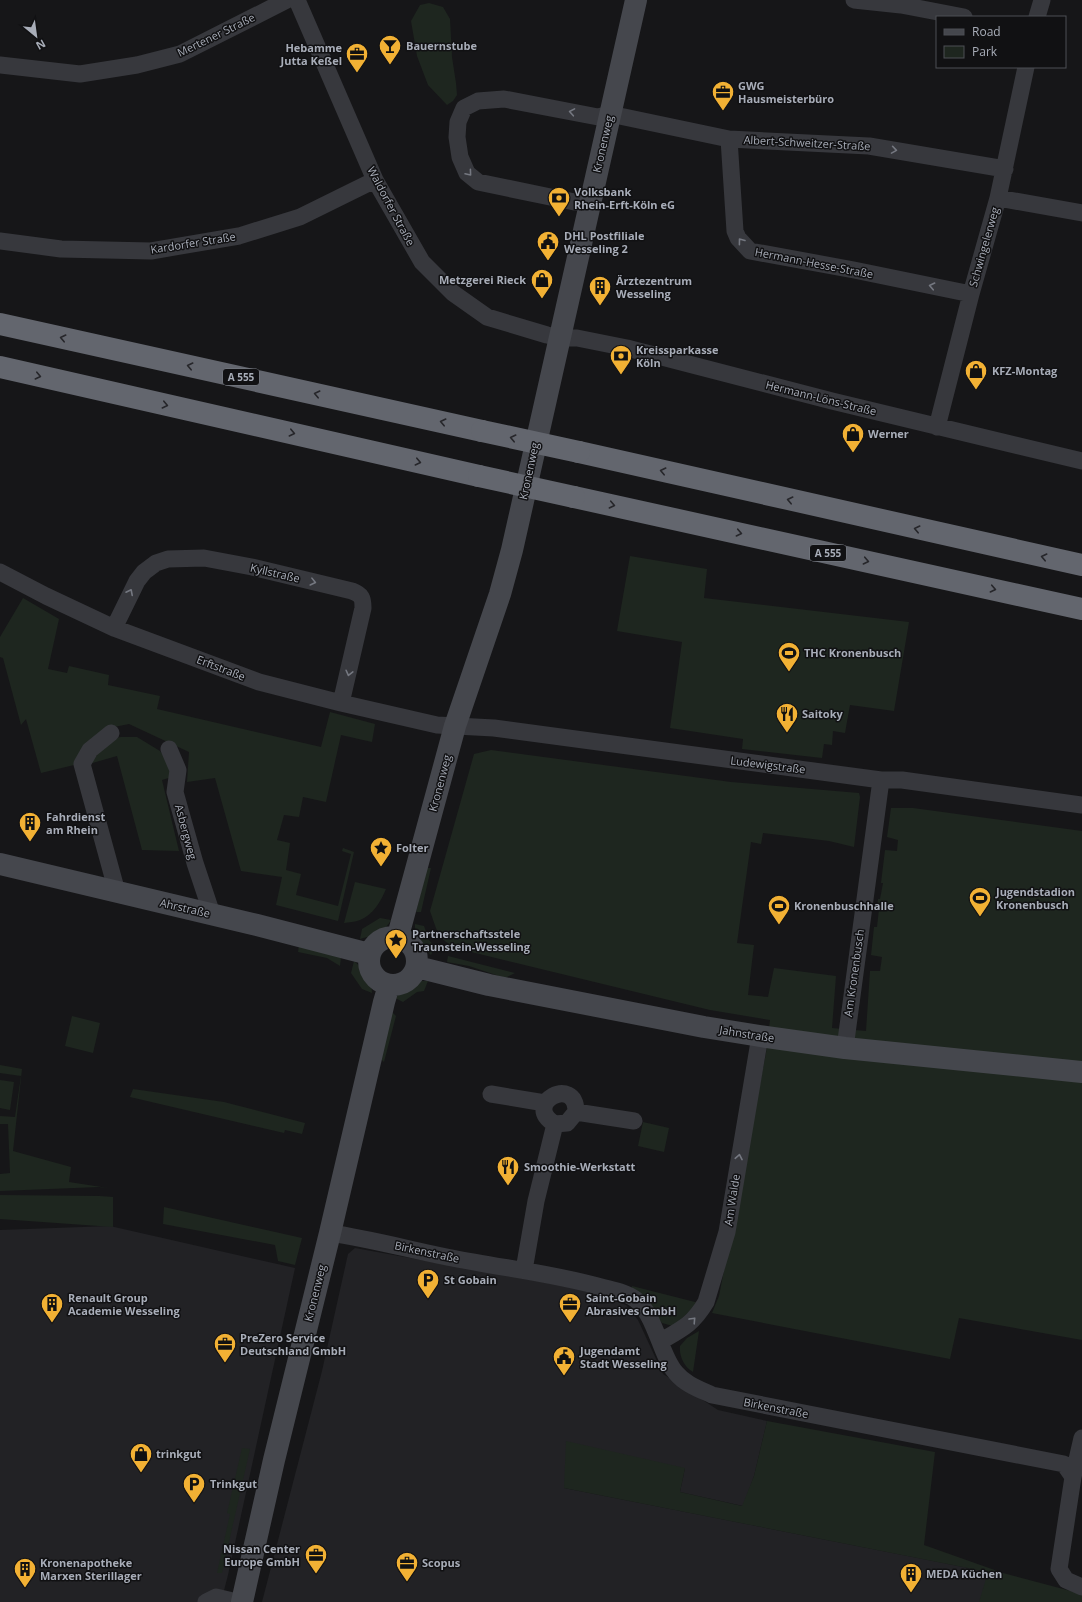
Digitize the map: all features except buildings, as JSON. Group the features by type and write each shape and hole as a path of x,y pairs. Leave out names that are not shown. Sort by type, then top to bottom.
{"highway":[{"name":"A 555","path":"0,324 482,430 1082,565"},
{"name":"A 555","path":"0,367 479,476 1082,609"}],"street":[{"name":"Mertener Straße","path":"0,65 80,74 137,65 180,54 287,0"},
{"name":"Waldorfer Straße","path":"297,0 375,180 422,262 453,293 487,316 560,338"},
{"name":"Kronenweg","path":"398,936 455,726 503,582 560,338 636,0"},
{"path":"854,0 901,5 959,16"},
{"path":"1037,16 1042,0"},
{"name":"Schwingelerweg","path":"937,427 971,294 998,198 1026,68"},
{"name":"Albert-Schweitzer-Straße","path":"589,205 478,182 467,173 460,157 457,137 458,122 464,108 478,101 504,99 598,117 610,114 729,139 869,146 1004,169"},
{"name":"Hermann-Hesse-Straße","path":"729,139 735,231 738,238 750,251 854,270 971,294"},
{"name":"Kardorfer Straße","path":"0,241 61,249 151,251 239,236 300,217 375,180"},
{"path":"998,198 1082,213"},
{"name":"Hermann-Löns-Straße","path":"560,338 577,338 627,348 817,398 1082,461"},
{"name":"Kyllstraße","path":"114,628 137,580 144,572 156,563 168,559 204,558 252,567 352,591 360,594 364,599 341,703"},
{"name":"Erftstraße","path":"0,572 46,596 114,628 259,682 437,725 455,726"},
{"name":"Ludewigstraße","path":"455,726 494,728 881,780 902,780 1082,805"},
{"path":"110,733 90,750 82,764 117,892"},
{"name":"Asbergweg","path":"169,749 178,770 176,792 195,863 212,914"},
{"name":"Am Kronenbusch","path":"845,1048 872,837 881,780"},
{"name":"Ahrstraße","path":"0,864 212,914 369,954"},
{"path":"398,936 407,941 414,948 417,957 417,968 413,975 406,981 398,985 389,985 382,983 371,972 369,965 369,954 374,945 385,937 398,936"},
{"name":"Jahnstraße","path":"417,968 489,985 704,1027 760,1036 845,1048 1082,1072"},
{"name":"Kronenweg","path":"242,1602 274,1460 389,985"},
{"name":"Am Walde","path":"661,1341 687,1327 700,1312 706,1302 727,1232 760,1036"},
{"path":"491,1094 546,1103"},
{"path":"556,1094 564,1094 573,1100 576,1106 576,1112 567,1123 555,1124 550,1121 546,1115 544,1110 546,1103 551,1096 556,1094"},
{"path":"576,1112 634,1121"},
{"path":"524,1270 536,1201 555,1124"},
{"name":"Birkenstraße","path":"330,1233 374,1240 452,1258 584,1282 626,1295 636,1300 643,1309 661,1341 671,1367 677,1375 692,1386 712,1395 1064,1464 1073,1477"},
{"path":"1082,1438 1073,1477 1060,1569 1066,1580 1082,1587"},
{"path":"206,1602 216,1597 237,1602"}],"shaded area":[{"path":"110,1226 295,1268 221,1602 0,1602 0,1230"},
{"path":"355,1248 570,1287 626,1305 638,1320 663,1374 718,1410 767,1421 754,1476 743,1506 680,1492 685,1468 564,1488 989,1572 1031,1602 262,1602 322,1371 348,1254"}],"green space":[{"path":"429,3 443,7 450,19 452,57 457,95 453,101 447,105 428,85 417,56 411,21 420,5"},
{"name":"THC Kronenbusch","path":"630,556 707,569 704,598 909,622 894,711 850,705 845,733 833,731 832,745 824,744 822,758 742,749 743,739 670,728 682,642 617,631"},
{"path":"23,598 59,619 48,669 67,673 69,666 109,675 108,685 160,696 157,709 321,747 330,712 375,724 372,742 341,735 326,802 303,797 299,817 284,815 277,840 290,843 286,870 301,874 296,895 338,906 351,854 342,851 343,848 354,852 338,921 276,905 282,877 241,871 215,778 187,782 189,752 129,724 109,728 74,765 41,773 26,719 21,725 3,658 0,657 0,637"},
{"path":"137,737 160,751 169,763 172,777 162,780 179,851 142,850 117,756 89,764 110,739"},
{"path":"491,750 731,782 859,793 860,797 854,847 829,841 763,833 761,844 751,842 737,943 754,945 748,995 768,997 774,968 836,976 832,1028 866,1031 870,971 880,971 882,957 871,955 874,927 877,927 879,909 877,909 878,899 880,899 883,883 881,883 885,850 897,851 898,840 887,837 891,808 913,808 1082,831 1082,1340 959,1318 950,1359 712,1313 719,1296 766,1053 770,1020 710,1010 463,950 444,940 438,932 430,911 474,754"},
{"path":"427,868 431,868 421,912 416,912"},
{"path":"355,882 386,889 379,903 369,915 358,921 344,923"},
{"path":"380,918 391,920 382,931 360,939 362,929"},
{"path":"415,924 424,926 429,940 435,947 431,955 417,937"},
{"path":"299,945 341,957 340,966 327,958 298,952"},
{"path":"448,956 515,973 505,978 469,966 447,962"},
{"path":"354,961 367,975 371,983 372,993 362,989 351,973"},
{"path":"419,981 428,981 424,991 417,992 403,1002 395,998 405,988"},
{"path":"391,1011 396,1016 384,1062 381,1059"},
{"path":"72,1016 100,1023 93,1053 65,1046"},
{"path":"0,1065 22,1069 13,1151 71,1167 69,1182 108,1188 99,1187 0,1191 0,1174 10,1173 8,1124 0,1124 0,1116 15,1117 21,1076 0,1073"},
{"path":"0,1080 14,1082 10,1110 0,1108"},
{"path":"133,1089 224,1102 305,1123 302,1134 285,1130 284,1133 130,1097"},
{"path":"643,1122 669,1128 664,1152 638,1146"},
{"path":"0,1195 113,1197 113,1227 0,1219"},
{"path":"164,1207 302,1238 295,1265 278,1261 275,1245 163,1224"},
{"path":"632,1286 699,1303 673,1326 662,1323 653,1312 631,1292"},
{"path":"699,1331 693,1372 683,1361 680,1354 680,1346 687,1338"},
{"path":"767,1421 935,1452 924,1545 1003,1573 1082,1594 1082,1602 979,1602 988,1572 564,1488 566,1441 685,1468 680,1492 742,1506 754,1476"},
{"path":"242,1448 250,1449 222,1573 217,1573 230,1514 227,1513"}],"place":[{"name":"Bauernstube","path":"390,66"},
{"name":"Hebamme Jutta Keßel","path":"357,74"},
{"name":"GWG Hausmeisterbüro","path":"723,112"},
{"name":"Volksbank Rhein-Erft-Köln eG","path":"559,218"},
{"name":"DHL Postfiliale Wesseling 2","path":"548,262"},
{"name":"Metzgerei Rieck","path":"542,300"},
{"name":"Ärztezentrum Wesseling","path":"600,306"},
{"name":"Kreissparkasse Köln","path":"621,376"},
{"name":"KFZ-Montag","path":"976,390"},
{"name":"Werner","path":"853,454"},
{"name":"THC Kronenbusch","path":"789,672"},
{"name":"Saitoky","path":"787,734"},
{"name":"Fahrdienst am Rhein","path":"30,842"},
{"name":"Folter","path":"381,868"},
{"name":"Jugendstadion Kronenbusch","path":"980,918"},
{"name":"Kronenbuschhalle","path":"779,926"},
{"name":"Partnerschaftsstele Traunstein-Wesseling","path":"396,960"},
{"name":"Smoothie-Werkstatt","path":"508,1186"},
{"name":"St Gobain","path":"428,1300"},
{"name":"Renault Group Academie Wesseling","path":"52,1324"},
{"name":"Saint-Gobain Abrasives GmbH","path":"570,1324"},
{"name":"PreZero Service Deutschland GmbH","path":"225,1364"},
{"name":"Jugendamt Stadt Wesseling","path":"564,1376"},
{"name":"trinkgut","path":"141,1474"},
{"name":"Trinkgut","path":"194,1504"},
{"name":"Nissan Center Europe GmbH","path":"316,1574"},
{"name":"Scopus","path":"407,1582"},
{"name":"Kronenapotheke Marxen Sterillager","path":"25,1588"},
{"name":"MEDA Küchen","path":"911,1594"}]}
